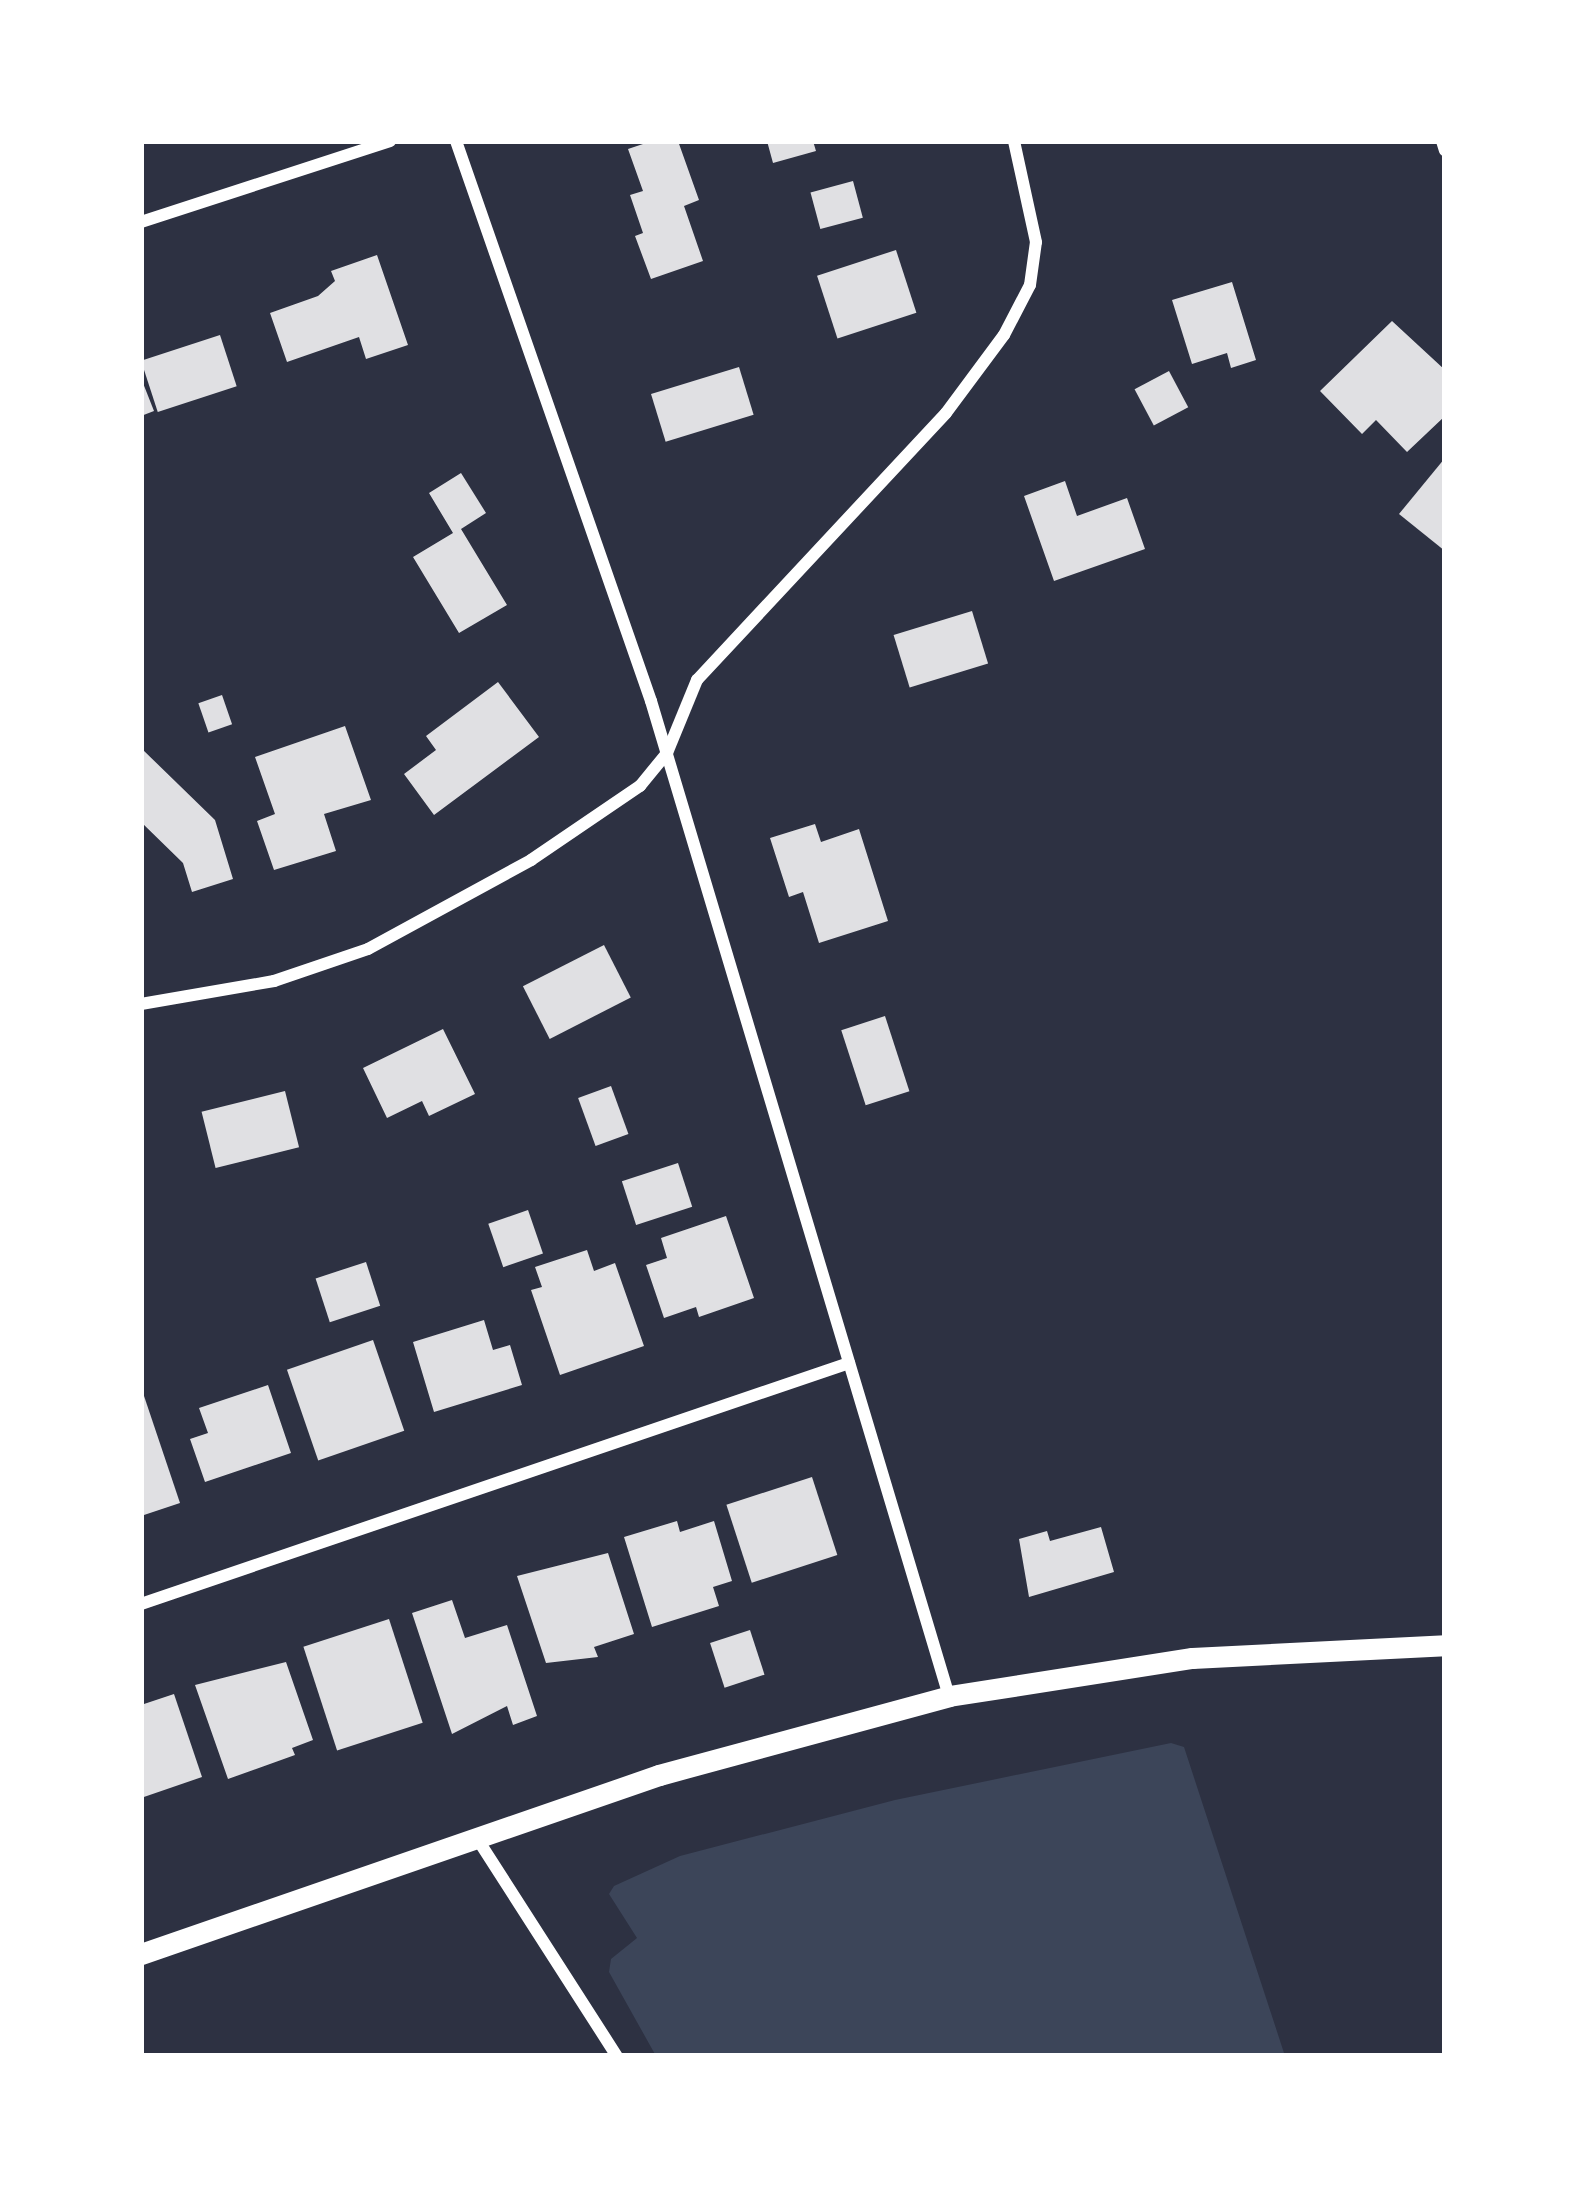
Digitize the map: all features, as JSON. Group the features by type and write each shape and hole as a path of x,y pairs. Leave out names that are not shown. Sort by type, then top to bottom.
{"street":[{"path":"141,222 390,141"},
{"path":"456,141 667,753 949,1696"},
{"path":"141,1004 319,969 422,925 640,786 667,753 697,680 946,413 1004,335 1030,285 1036,242 1014,141"},
{"path":"1442,141 1445,151"},
{"path":"141,1604 849,1363"},
{"path":"141,1954 480,1843 659,1775 949,1696 1192,1658 1445,1645"},
{"path":"480,1843 616,2056"}],"shaded area":[{"path":"1171,1743 1184,1747 1285,2056 656,2056 609,1972 611,1959 637,1938 609,1894 614,1886 680,1856 895,1800"}],"building":[{"path":"652,141 678,141 699,200 684,206 703,261 651,279 635,236 643,233 630,195 643,191 628,149"},
{"path":"767,141 813,141 816,151 773,163"},
{"path":"853,181 863,218 820,229 810,192"},
{"path":"896,250 916,313 837,338 817,276"},
{"path":"377,255 408,345 366,359 359,337 287,362 270,313 318,296 335,281 331,271"},
{"path":"1232,282 1256,360 1231,368 1227,353 1192,364 1172,300"},
{"path":"1392,321 1445,370 1445,416 1407,452 1376,420 1362,434 1320,391"},
{"path":"220,335 237,386 158,412 141,361"},
{"path":"739,367 754,415 666,442 651,394"},
{"path":"1169,371 1188,407 1154,426 1135,389"},
{"path":"141,378 154,411 141,416"},
{"path":"1445,458 1445,551 1399,514"},
{"path":"461,473 486,513 461,529 507,605 459,633 413,557 453,533 429,493"},
{"path":"1065,481 1077,516 1127,498 1145,549 1054,581 1024,496"},
{"path":"972,611 988,664 910,688 894,635"},
{"path":"498,682 539,737 434,815 404,774 436,750 426,736"},
{"path":"222,695 232,724 208,732 198,703"},
{"path":"345,726 371,800 324,814 336,851 274,870 257,821 275,814 255,757"},
{"path":"141,748 215,820 233,879 192,892 183,863 141,822"},
{"path":"815,824 821,842 859,829 888,921 819,943 803,892 789,897 770,838"},
{"path":"604,945 631,998 550,1039 523,986"},
{"path":"885,1016 909,1091 866,1105 841,1030"},
{"path":"443,1029 475,1094 429,1116 422,1101 387,1118 363,1068"},
{"path":"611,1086 628,1134 596,1146 578,1098"},
{"path":"285,1091 299,1147 216,1168 202,1112"},
{"path":"678,1163 692,1207 636,1225 622,1181"},
{"path":"528,1210 543,1253 503,1267 488,1224"},
{"path":"726,1216 754,1298 699,1317 696,1307 664,1318 646,1265 667,1258 661,1238"},
{"path":"587,1250 594,1271 615,1263 644,1346 560,1375 531,1290 542,1287 535,1267"},
{"path":"366,1262 380,1306 330,1322 316,1278"},
{"path":"484,1320 493,1350 510,1345 522,1385 434,1412 413,1342"},
{"path":"373,1340 404,1431 318,1460 287,1370"},
{"path":"268,1385 291,1453 205,1482 190,1439 208,1433 199,1408"},
{"path":"141,1387 180,1503 141,1516"},
{"path":"812,1477 837,1555 752,1583 726,1505"},
{"path":"677,1521 680,1532 714,1521 732,1581 713,1587 719,1606 652,1627 624,1537"},
{"path":"1101,1527 1114,1572 1029,1597 1019,1539 1047,1531 1050,1541"},
{"path":"608,1553 634,1634 594,1647 598,1657 546,1663 517,1576"},
{"path":"452,1600 465,1638 507,1625 537,1716 513,1725 507,1706 452,1734 412,1613"},
{"path":"389,1619 423,1723 337,1750 303,1647"},
{"path":"750,1630 765,1675 725,1688 710,1643"},
{"path":"286,1662 313,1740 292,1748 295,1755 228,1779 195,1685"},
{"path":"174,1694 202,1777 141,1798 141,1705"}]}
